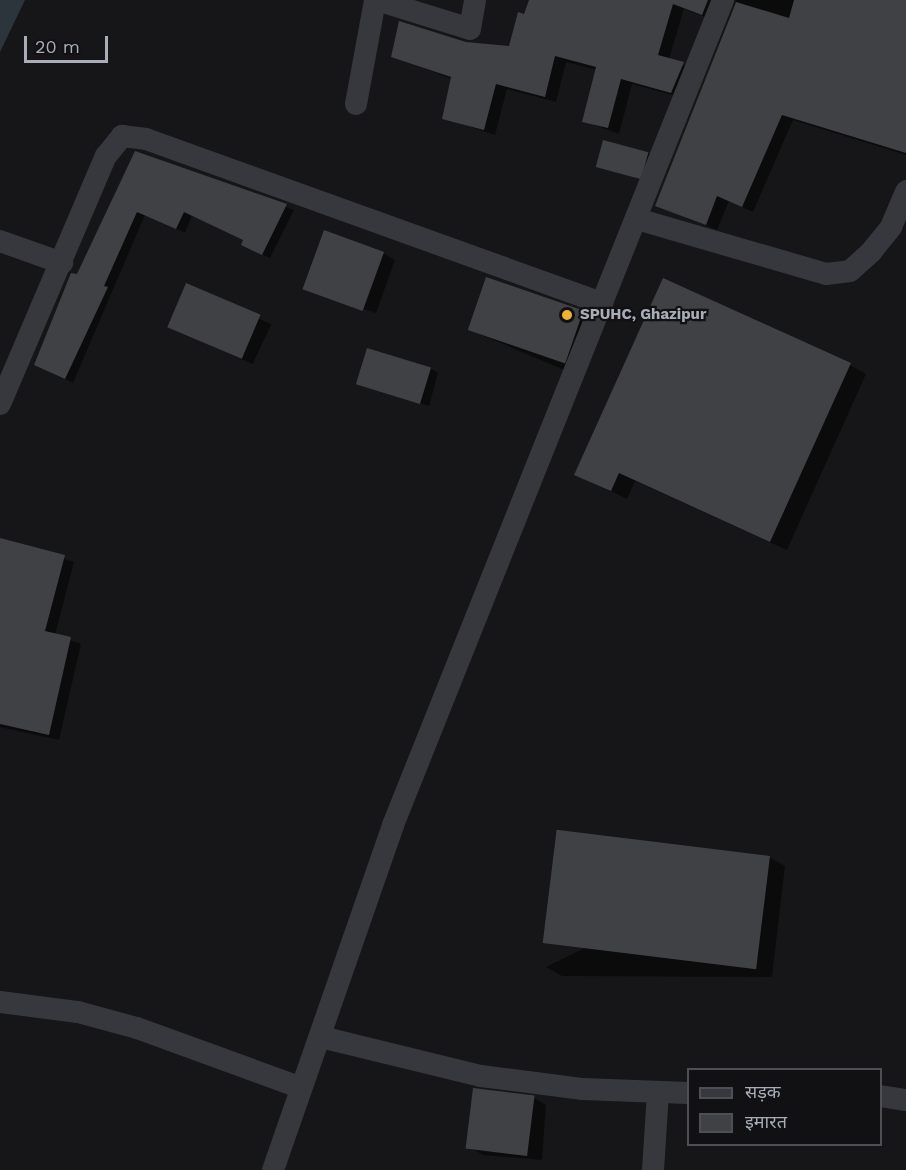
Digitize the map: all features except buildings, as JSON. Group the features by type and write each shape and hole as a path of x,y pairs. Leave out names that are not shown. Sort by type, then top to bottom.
{"street":[{"path":"356,104 376,0 470,29 475,0"},
{"path":"273,1170 299,1087 321,1037 393,825 723,0"},
{"path":"0,404 106,156 122,136 146,139 603,303"},
{"path":"637,219 826,274 850,271 871,252 891,227 906,191"},
{"path":"0,241 62,263"},
{"path":"0,1002 78,1012 137,1028 299,1087"},
{"path":"321,1037 481,1076 583,1089 687,1093"},
{"path":"654,1170 658,1092"},
{"path":"882,1096 906,1100"}],"shaded area":[{"path":"0,0 25,0 0,52"}],"place":[{"name":"SPUHC, Ghazipur","path":"567,315"}]}
